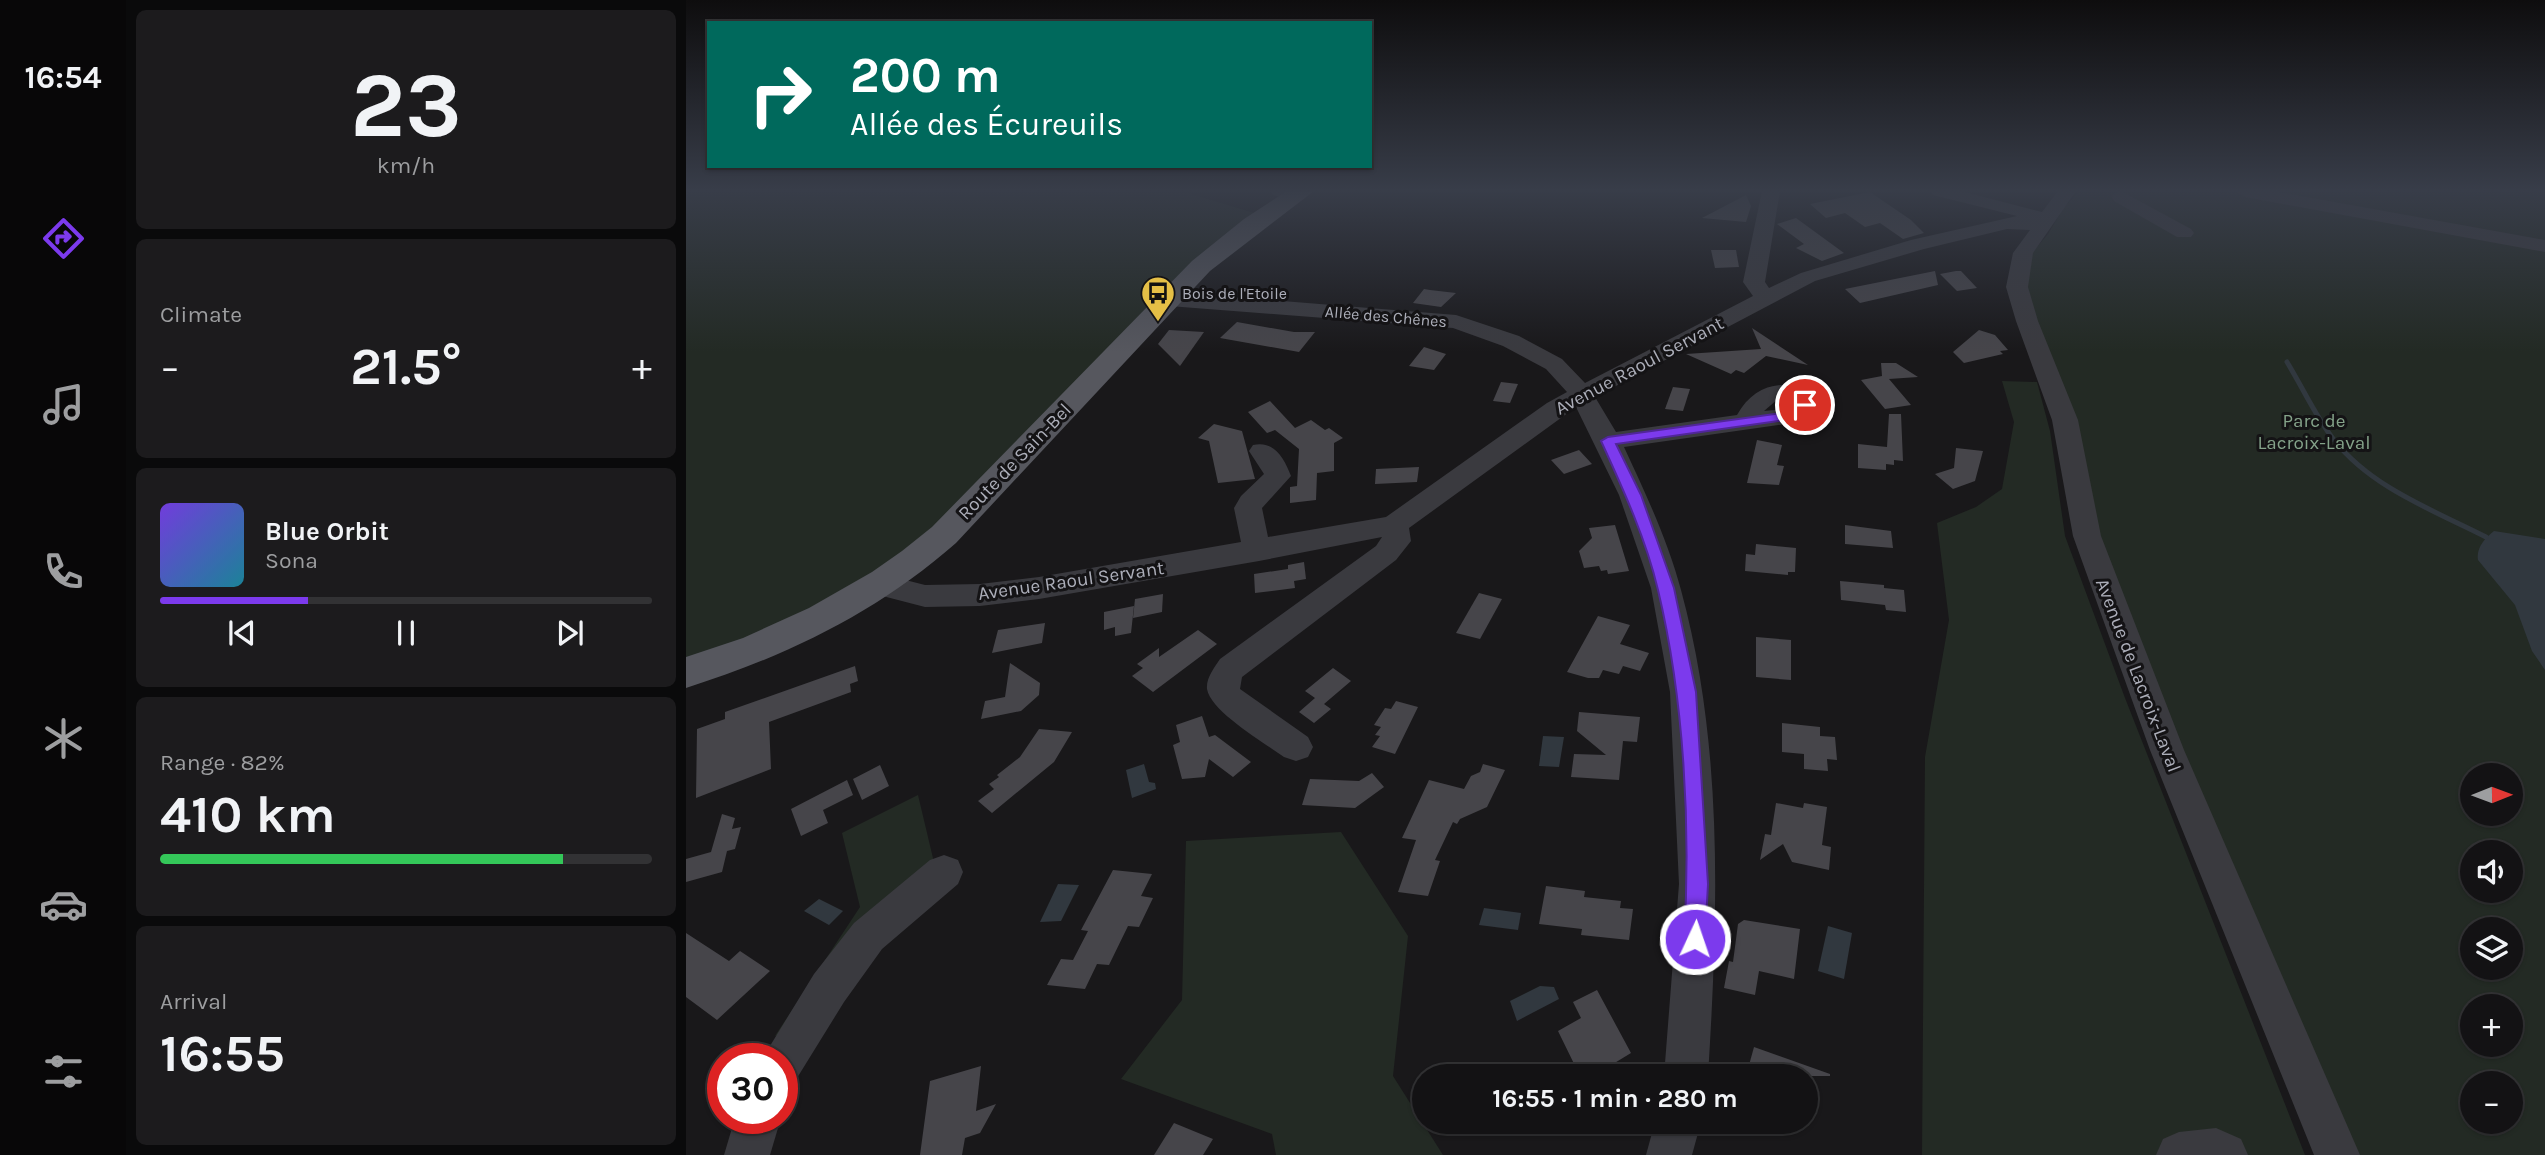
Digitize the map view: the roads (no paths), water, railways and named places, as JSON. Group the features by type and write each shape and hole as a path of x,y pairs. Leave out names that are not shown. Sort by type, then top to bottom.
{"main road":[{"name":"Route de Sain-Bel","path":"686,673 738,656 812,625 882,585 944,535 1169,299 1213,255 1227,245"}],"street":[{"path":"1761,245 1754,282 1765,298"},
{"name":"Avenue Raoul Servant","path":"882,585 925,596 980,595 1039,588 1394,526 1556,408 1581,393 1808,277 1916,245"},
{"name":"Avenue de Lacroix-Laval","path":"2028,245 2018,270 2017,287 2027,321 2065,420 2087,536 2167,750 2337,1155"},
{"name":"Allée des Chênes","path":"1169,299 1456,322 1511,341 1554,364 1581,393 1608,441 1633,495 1666,588 1687,692 1698,884 1687,1064"},
{"path":"1608,441 1747,420"},
{"path":"1259,551 1246,516 1248,503 1278,476 1273,464 1262,451"},
{"path":"1296,747 1226,696 1222,687 1224,678 1231,668 1386,553 1397,541 1394,526"},
{"path":"795,1043 829,988 868,936 944,873"},
{"path":"747,1155 753,1134"},
{"path":"1669,1155 1675,1134"},
{"path":"2179,1155 2216,1151 2225,1155"}],"waterway":[{"path":"2287,362 2334,440 2366,472 2404,496 2486,537"}],"place":[{"name":"Bois de l'Etoile","path":"1158,323"}],"park label":[{"name":"Parc de Lacroix-Laval","path":"2314,431"}]}
